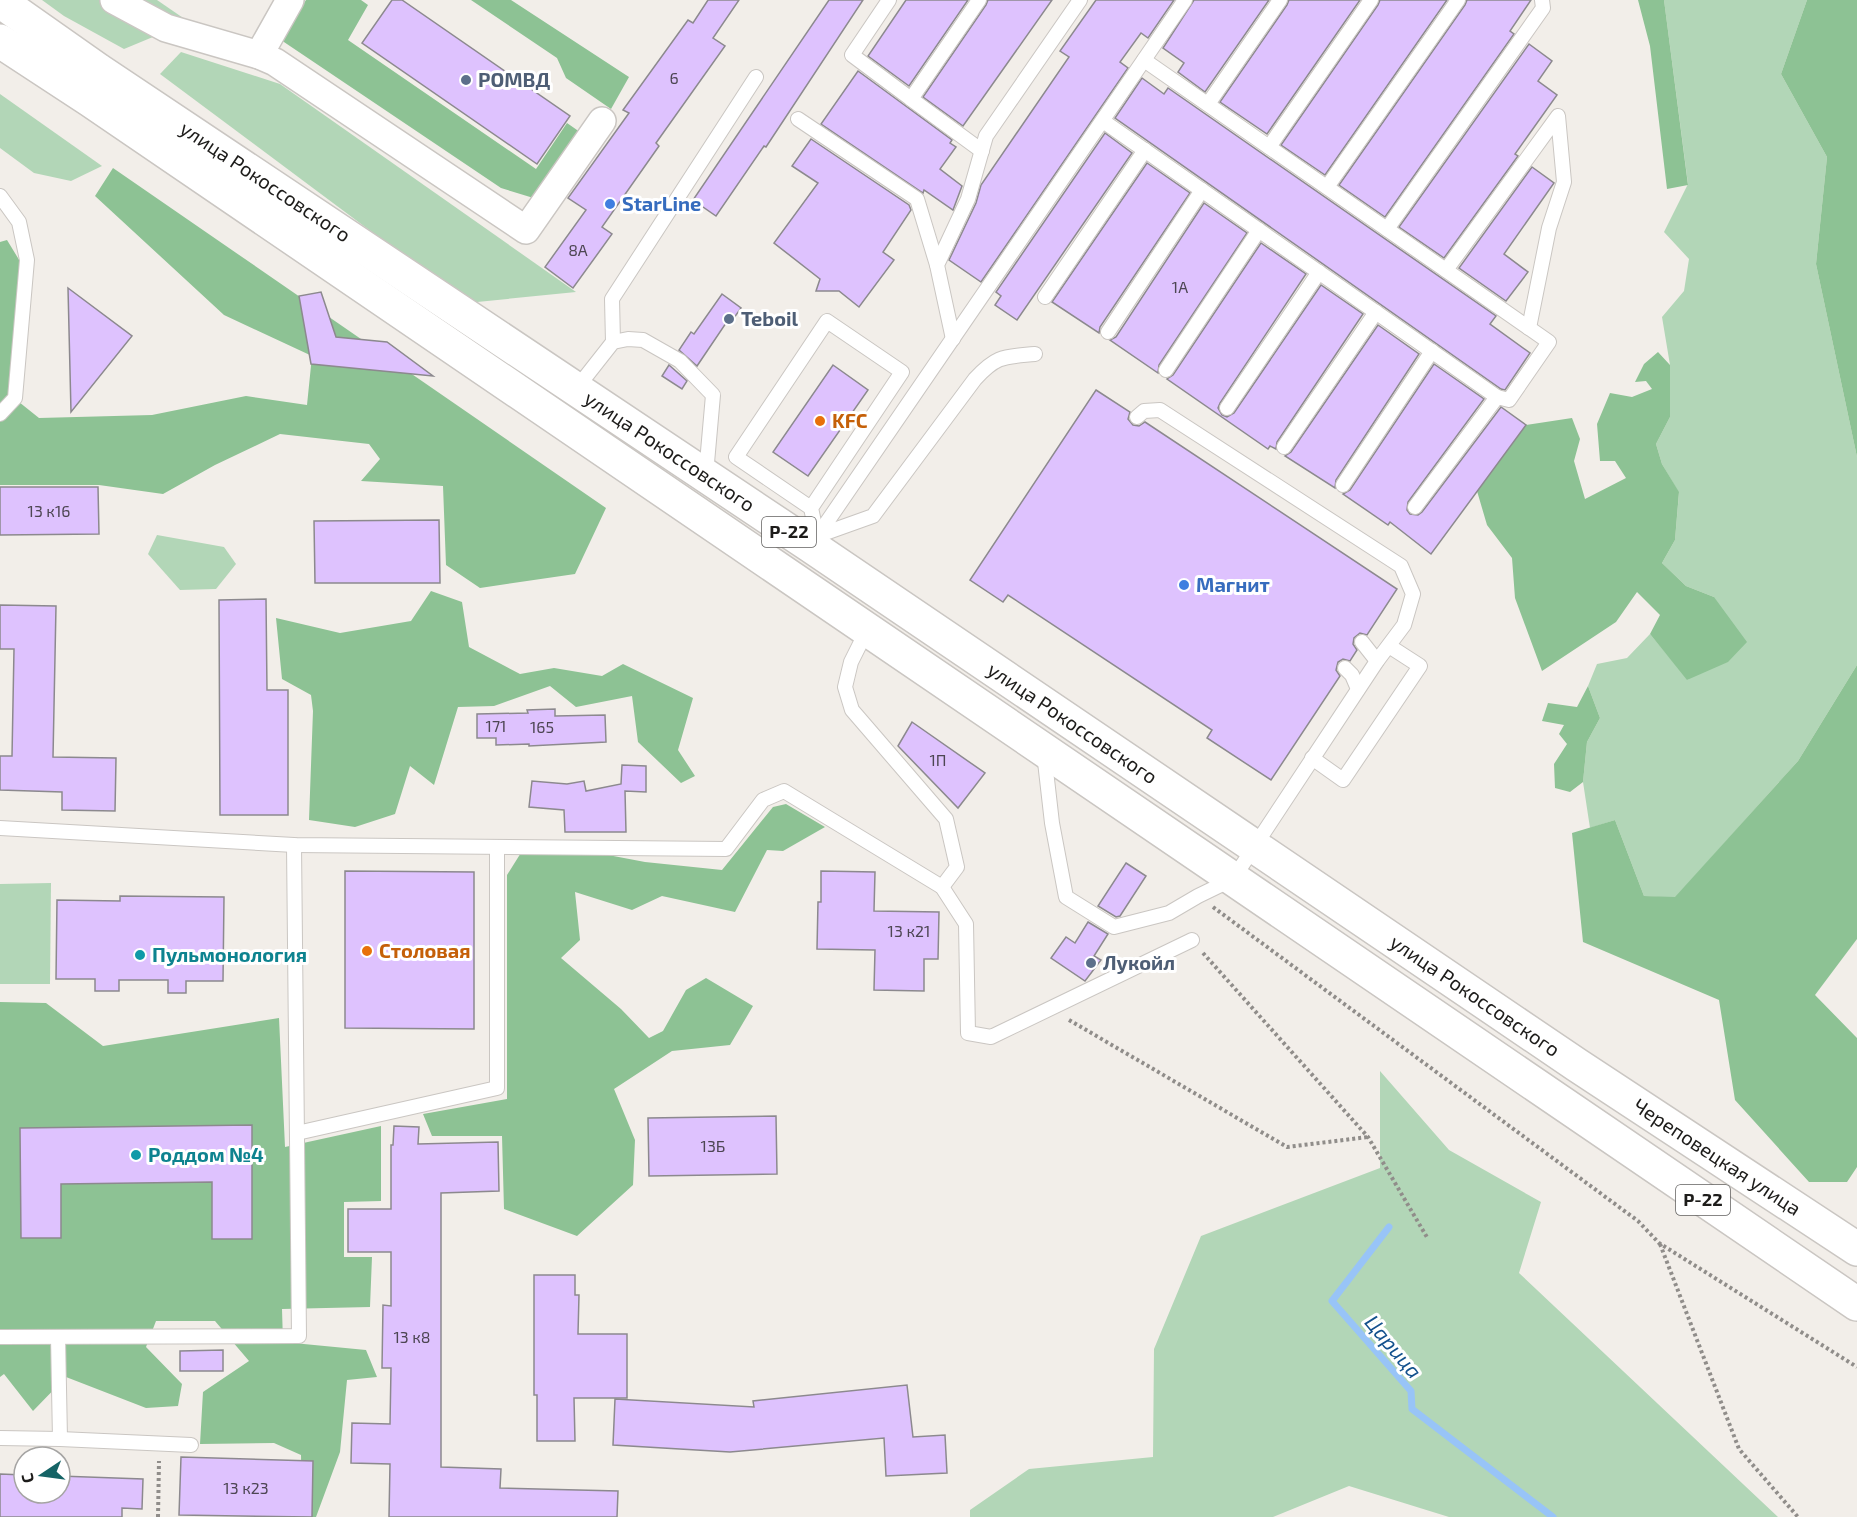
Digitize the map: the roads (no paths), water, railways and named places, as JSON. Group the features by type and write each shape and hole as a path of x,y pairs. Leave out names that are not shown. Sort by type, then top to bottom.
{"highway":[{"name":"улица Рокоссовского","path":"0,2 705,476 814,541 1254,848 1577,1065"},
{"name":"улица Рокоссовского","path":"0,41 90,100 1550,1095"},
{"name":"Череповецкая улица","path":"1577,1065 1857,1249"},
{"name":"Череповецкая улица","path":"1550,1095 1857,1304"}],"street":[{"path":"114,0 166,28 259,55 275,62 526,230 602,121"},
{"path":"259,55 290,0"}],"lane":[{"path":"889,0 852,55 982,151"},
{"path":"911,99 979,0"},
{"path":"937,265 968,199 986,136 1080,0"},
{"path":"814,541 1185,0"},
{"path":"1208,104 1280,0"},
{"path":"1269,147 1371,0"},
{"path":"1327,187 1458,0"},
{"path":"1387,229 1543,8 1542,0"},
{"path":"1103,120 1497,397 1509,400 1549,342 1144,60"},
{"path":"576,390 613,342 612,299 756,77"},
{"path":"1446,270 1558,116 1564,182 1549,228 1529,328"},
{"path":"798,118 917,199 937,265 953,339"},
{"path":"1046,297 1145,150"},
{"path":"1108,332 1202,190"},
{"path":"0,196 19,222 27,260 15,398 0,414"},
{"path":"1166,370 1259,230"},
{"path":"1227,408 1319,272"},
{"path":"1284,447 1376,312"},
{"path":"811,508 736,457 827,321 902,372 811,508 814,541"},
{"path":"613,342 628,339 643,340 680,361 713,394 705,476"},
{"path":"1343,485 1432,351"},
{"path":"814,541 873,516 989,364 1005,357 1035,354"},
{"path":"1414,507 1497,397"},
{"path":"1044,751 1052,823 1066,897 1114,927 1169,913 1233,879 1358,689 1404,624 1413,594 1401,566 1160,410 1144,411 1137,417"},
{"path":"867,630 851,662 845,687 852,710 946,819 957,867 942,887"},
{"path":"1362,642 1377,661"},
{"path":"1312,758 1343,780 1420,666 1389,646"},
{"path":"1345,668 1352,675 1358,689"},
{"path":"0,828 294,844 726,849 763,800 784,791 942,887 966,924 968,1033 991,1037 1192,940"},
{"path":"0,1337 298,1336 294,844"},
{"path":"297,1133 496,1088 497,847"},
{"path":"58,1337 60,1439"},
{"path":"0,1438 191,1445"}],"waterway":[{"name":"Царица","path":"1389,1227 1332,1301 1411,1391 1412,1409 1553,1517"}],"place":[{"name":"РОМВД","path":"466,80"},
{"name":"StarLine","path":"610,204"},
{"name":"Teboil","path":"729,319"},
{"name":"KFC","path":"820,421"},
{"name":"Магнит","path":"1184,585"},
{"name":"Столовая","path":"367,951"},
{"name":"Пульмонология","path":"140,955"},
{"name":"Лукойл","path":"1091,963"},
{"name":"Роддом №4","path":"136,1155"}]}
